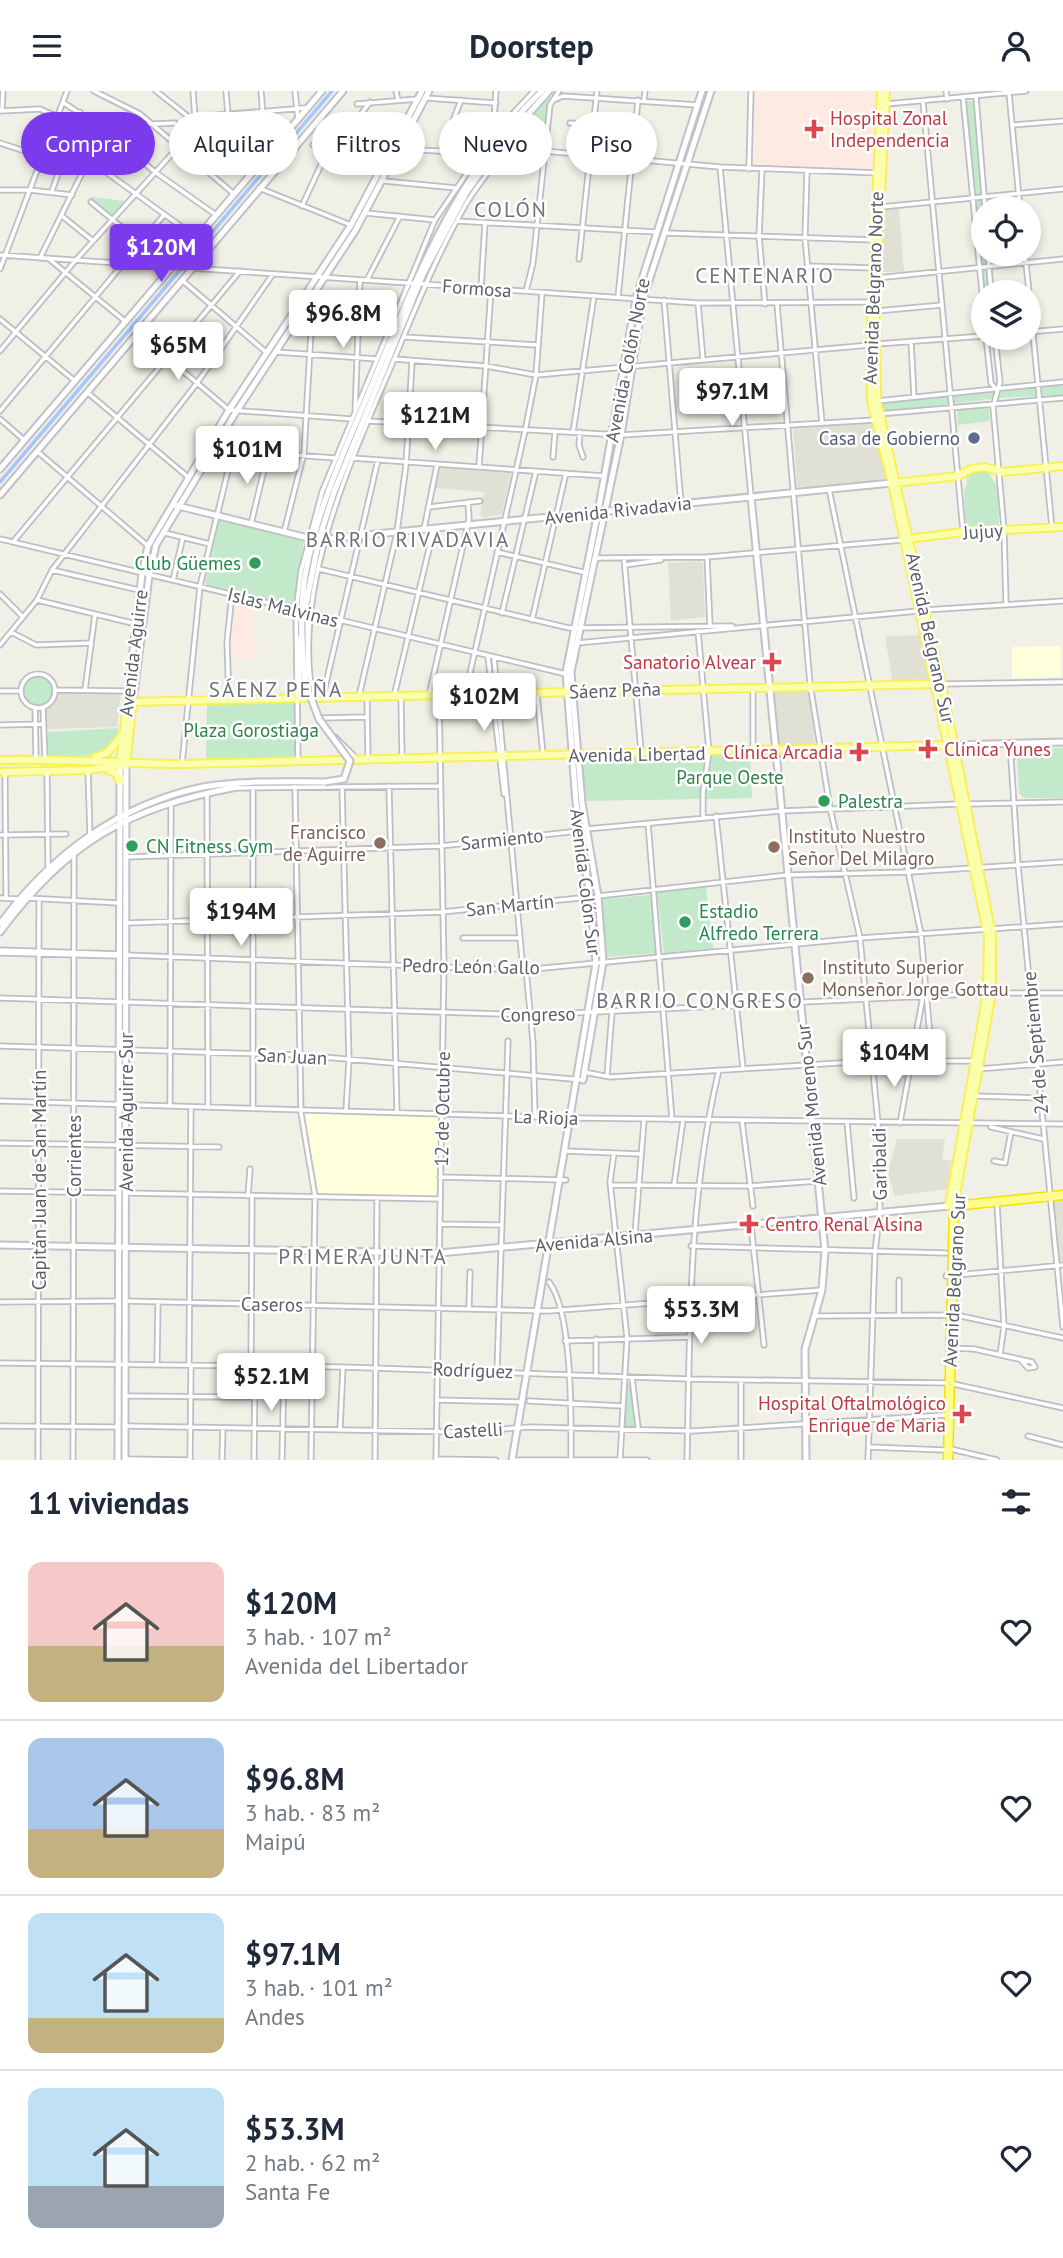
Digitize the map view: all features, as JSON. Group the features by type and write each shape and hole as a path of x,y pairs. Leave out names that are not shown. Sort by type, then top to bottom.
{"highway":[{"name":"Avenida Alsina","path":"951,1206 1063,1195"},
{"name":"Avenida Belgrano Sur","path":"948,1275 946,1253 951,1206"},
{"name":"Avenida Belgrano Sur","path":"946,1460 951,1206"},
{"name":"Avenida Belgrano Sur","path":"946,1449 944,1415 950,1348 948,1316"}],"main road":[{"path":"298,119 323,91"},
{"path":"0,495 138,333 188,268 343,91"},
{"path":"413,112 422,91"},
{"path":"418,112 429,91"},
{"path":"525,112 542,91"},
{"path":"529,112 549,91"},
{"name":"Avenida Colón Norte","path":"684,164 702,91"},
{"name":"Avenida Colón Norte","path":"598,512 639,298 710,91"},
{"name":"Avenida Belgrano Norte","path":"872,345 883,91"},
{"path":"0,469 176,268 249,175"},
{"path":"177,505 214,449 232,411 313,297 381,175"},
{"path":"177,505 189,478 267,353 366,213 386,175"},
{"path":"0,924 48,867 90,836 127,816 205,787 344,779 350,761 319,719 305,682 304,612 317,538 414,284 451,207 475,175"},
{"name":"Avenida Belgrano Norte","path":"875,278 872,302 874,401 894,483"},
{"name":"Avenida Colón Norte","path":"606,510 632,366 639,298"},
{"name":"Avenida Rivadavia","path":"177,505 317,538 794,494 958,476 973,468 987,467 998,471 1063,466"},
{"name":"Avenida Belgrano Sur","path":"894,483 989,928 990,993 951,1206"},
{"name":"Avenida Moreno Sur","path":"751,497 767,686 825,1251 822,1290 805,1345 806,1460"},
{"name":"Avenida Aguirre","path":"122,764 140,591 155,549 177,505"},
{"name":"Avenida Aguirre","path":"122,764 148,546 177,505"},
{"name":"Avenida Colón Sur","path":"589,574 597,558 606,510"},
{"name":"Avenida Colón Sur","path":"598,512 579,627 565,674 599,962"},
{"name":"Jujuy","path":"906,540 963,532 1063,527"},
{"name":"Avenida Colón Sur","path":"569,692 575,643"},
{"name":"Sáenz Peña","path":"130,701 537,694 634,688 810,684 938,684"},
{"path":"85,759 107,753 117,745 124,729"},
{"name":"Avenida Libertad","path":"0,760 85,759 122,764 182,764 1063,742"},
{"path":"68,759 71,765 69,770"},
{"path":"122,764 120,820 124,857 119,904 122,955"},
{"name":"Avenida Libertad","path":"2,772 88,770 122,764"},
{"name":"Avenida Aguirre Sur","path":"122,764 127,816 124,857 128,923 122,955 122,1248 126,1301 122,1427 125,1460"},
{"path":"101,768 113,771 120,781"},
{"path":"127,816 207,793 266,783"},
{"path":"0,932 22,899 74,852 120,820"},
{"name":"Avenida Colón Sur","path":"514,1460 517,1428 525,1402 527,1372 541,1310 549,1245 563,1179 565,1151 581,1076 599,962 598,896 583,830"},
{"name":"Avenida Belgrano Sur","path":"966,1125 974,1096 977,1065"},
{"name":"Avenida Alsina","path":"0,1245 439,1253 951,1206"},
{"name":"Avenida Aguirre Sur","path":"118,1460 126,1396 118,1301 122,1248"}],"street":[{"path":"3,91 1,111 40,109 47,112"},
{"path":"60,112 67,91"},
{"path":"94,91 137,112"},
{"path":"156,91 186,112"},
{"path":"193,91 194,112"},
{"path":"226,91 228,112"},
{"path":"261,91 263,112"},
{"path":"295,91 297,112"},
{"path":"396,91 398,100"},
{"path":"495,112 496,91"},
{"path":"513,112 534,91"},
{"path":"550,112 552,101 559,91"},
{"path":"594,112 597,91"},
{"path":"644,101 645,91"},
{"path":"749,169 751,91"},
{"path":"946,91 947,99"},
{"path":"883,104 1026,91"},
{"path":"1009,92 1019,194"},
{"path":"552,101 563,96 698,104"},
{"path":"976,96 984,196"},
{"path":"963,97 973,196"},
{"path":"426,98 496,103"},
{"path":"357,104 418,99"},
{"path":"456,112 461,100"},
{"path":"636,112 638,100"},
{"path":"923,101 963,532"},
{"path":"64,103 80,112"},
{"path":"363,112 370,103"},
{"path":"272,112 307,108"},
{"path":"1012,125 1063,121"},
{"path":"155,127 169,139"},
{"path":"0,143 21,150"},
{"path":"169,157 155,172 216,215"},
{"path":"657,161 749,169 879,173"},
{"path":"720,167 751,497"},
{"path":"762,169 759,236 765,304"},
{"path":"807,171 805,238 822,423"},
{"path":"0,269 36,175"},
{"path":"52,191 57,175"},
{"path":"40,258 82,175"},
{"path":"110,175 197,238"},
{"path":"0,351 65,272 152,175"},
{"path":"211,175 233,194"},
{"path":"302,206 316,175"},
{"path":"300,699 299,672 304,612 335,458 377,359 414,284 435,220 465,175"},
{"path":"298,760 304,612 319,569 317,538 457,221 488,175"},
{"path":"526,291 542,175"},
{"path":"579,259 588,175"},
{"path":"618,297 629,175"},
{"path":"384,181 456,188"},
{"path":"259,188 351,225"},
{"path":"996,196 1063,189"},
{"path":"0,190 52,191 72,195"},
{"path":"878,207 971,198"},
{"path":"91,202 141,243"},
{"path":"366,213 435,220"},
{"path":"0,411 164,215"},
{"path":"62,216 93,241"},
{"path":"367,281 400,216"},
{"path":"457,221 661,233 877,240"},
{"path":"481,288 485,223"},
{"name":"Formosa","path":"0,255 698,303 872,302"},
{"path":"49,259 126,322"},
{"path":"1041,261 1063,259"},
{"path":"807,266 875,268"},
{"path":"875,278 998,266"},
{"path":"989,267 990,280"},
{"path":"979,268 980,280"},
{"path":"13,542 240,271"},
{"path":"0,645 37,600 52,569 197,383 273,274"},
{"path":"182,279 267,353"},
{"path":"355,413 355,357 360,280"},
{"path":"479,467 491,289"},
{"path":"465,695 526,431 536,375 542,293"},
{"path":"573,432 594,296"},
{"path":"284,532 303,456 313,297"},
{"path":"664,300 681,504"},
{"path":"698,303 703,360"},
{"name":"Garibaldi","path":"777,304 810,684 818,748 860,938 878,1123 880,1212 875,1251 868,1460"},
{"path":"875,311 942,305"},
{"path":"0,319 75,381"},
{"path":"1041,331 1063,328"},
{"path":"138,333 232,411 352,419"},
{"path":"404,337 538,345"},
{"path":"394,359 485,366 536,375 971,338"},
{"path":"911,341 914,397"},
{"path":"987,350 991,383 996,389"},
{"path":"996,350 1000,382 993,403 1004,529 1006,603"},
{"path":"1033,350 1052,528"},
{"path":"275,352 377,359"},
{"path":"358,698 397,532 407,463 412,362"},
{"path":"874,401 1063,382"},
{"path":"88,393 189,478"},
{"path":"368,421 621,435 788,426 953,406 1063,398"},
{"path":"0,419 24,440"},
{"path":"553,457 555,432"},
{"path":"580,432 579,445 583,457"},
{"path":"214,449 335,458"},
{"path":"182,764 200,586 233,450"},
{"path":"38,452 148,546"},
{"path":"251,524 268,453"},
{"path":"352,458 604,476"},
{"path":"322,698 378,460"},
{"path":"424,529 437,465"},
{"path":"502,613 536,471"},
{"path":"532,620 566,473"},
{"path":"830,489 910,872 921,934 932,1059"},
{"path":"429,507 480,501"},
{"path":"429,696 468,525 468,502"},
{"path":"402,759 397,697 407,637 434,528"},
{"path":"164,533 210,544"},
{"path":"173,580 183,537"},
{"name":"Islas Malvinas","path":"0,539 565,674"},
{"path":"589,557 707,557 906,540"},
{"path":"497,552 589,574"},
{"path":"707,557 710,624 707,630"},
{"path":"624,558 641,753"},
{"path":"625,565 670,558"},
{"path":"52,569 140,591"},
{"path":"319,569 532,620 579,627 697,624 734,626"},
{"path":"0,594 23,617"},
{"path":"229,700 227,642 232,594"},
{"path":"37,600 136,624"},
{"path":"575,643 734,626 805,623 1006,603 1063,601"},
{"path":"304,612 313,699 321,718 359,760"},
{"path":"85,691 95,614"},
{"path":"697,624 709,752 703,787 703,817"},
{"path":"10,632 36,645 91,642"},
{"path":"488,657 502,757 519,938 531,1016 535,1117"},
{"path":"494,659 495,694"},
{"path":"41,674 51,679 55,690 52,701 43,707 35,707 25,701 21,691 29,676 41,674"},
{"path":"938,684 1063,682"},
{"path":"753,687 753,750"},
{"path":"55,690 128,691"},
{"path":"0,691 21,691"},
{"path":"537,694 543,755"},
{"name":"12 de Octubre","path":"436,1459 444,1012 439,696"},
{"path":"367,697 368,760"},
{"path":"35,707 36,759"},
{"path":"43,707 45,759"},
{"path":"321,718 368,717"},
{"path":"0,726 43,724"},
{"name":"24 de Septiembre","path":"1010,744 1018,865 1048,1196 1063,1327"},
{"path":"1012,759 1024,744"},
{"path":"23,759 23,772"},
{"path":"88,770 90,836"},
{"path":"47,771 48,867"},
{"path":"2,772 6,898"},
{"path":"389,786 397,1113"},
{"path":"230,788 440,786"},
{"path":"295,787 301,1109 315,1196 311,1460"},
{"path":"342,787 349,1060 346,1111"},
{"path":"253,788 253,1109"},
{"path":"207,793 208,1107"},
{"path":"170,1106 171,802"},
{"name":"Sarmiento","path":"124,857 440,846 703,817 830,808 1063,802"},
{"path":"716,816 743,1068"},
{"path":"648,823 661,957 672,1119"},
{"path":"3,835 66,834"},
{"name":"Corrientes","path":"73,1460 74,852"},
{"name":"San Martín","path":"128,923 442,912 787,875 910,872 1063,862"},
{"path":"0,898 119,904"},
{"name":"Capitán Juan de San Martín","path":"38,1460 40,900"},
{"name":"Pedro León Gallo","path":"0,951 524,970 860,938 1063,925"},
{"path":"463,938 519,938"},
{"name":"Congreso","path":"0,998 531,1016 990,993 1063,993"},
{"path":"900,1123 925,996"},
{"path":"607,1077 612,1012"},
{"path":"497,1371 508,1041"},
{"name":"San Juan","path":"0,1046 301,1055 532,1075 607,1077 911,1059 977,1065 1063,1062"},
{"path":"687,1460 692,1231 707,1120 719,1070"},
{"path":"974,1096 1040,1098"},
{"name":"La Rioja","path":"0,1101 571,1118 985,1125"},
{"path":"125,1460 190,1460 188,1303 191,1107"},
{"path":"635,1236 637,1185 645,1119"},
{"path":"674,1185 684,1120"},
{"path":"742,1121 753,1206"},
{"path":"847,1122 855,1198"},
{"path":"985,1125 1063,1124"},
{"path":"985,1125 1043,1139"},
{"path":"994,1161 1005,1163 1011,1132"},
{"path":"0,1143 219,1147"},
{"path":"565,1151 640,1154"},
{"path":"614,1153 611,1185 627,1338 620,1460"},
{"path":"250,1169 254,1460"},
{"path":"440,1177 563,1179"},
{"path":"611,1185 750,1186 819,1181"},
{"path":"0,1191 439,1199"},
{"path":"375,1460 377,1198"},
{"path":"997,1201 1004,1326 1000,1355"},
{"path":"439,1224 501,1225"},
{"path":"751,1225 764,1345"},
{"path":"691,1246 946,1253"},
{"path":"948,1275 1063,1265"},
{"path":"469,1308 470,1272"},
{"path":"899,1280 899,1315"},
{"path":"548,1282 561,1311 565,1341 571,1460"},
{"name":"Caseros","path":"0,1302 126,1301 561,1311 822,1290"},
{"path":"157,1364 158,1302"},
{"path":"814,1316 948,1316 1063,1338"},
{"path":"565,1341 689,1337"},
{"path":"596,1339 596,1376"},
{"path":"950,1348 970,1348 1020,1359"},
{"name":"Rodríguez","path":"0,1363 313,1366 632,1378 947,1383 1063,1408"},
{"path":"282,1460 284,1366"},
{"path":"341,1430 342,1367"},
{"path":"632,1378 638,1427"},
{"path":"741,1380 741,1460"},
{"path":"126,1396 255,1397"},
{"path":"437,1400 622,1406"},
{"name":"Castelli","path":"0,1426 437,1432 571,1427 688,1430 944,1415"},
{"path":"222,1460 223,1429"},
{"path":"1028,1436 1063,1445"},
{"path":"869,1447 946,1449 997,1460"},
{"path":"436,1459 496,1460"},
{"path":"514,1460 647,1460"}],"shaded area":[{"name":"Hospital Zonal Independencia","path":"753,91 878,91 875,171 750,168"},
{"path":"899,208 904,272 880,272 883,209"},
{"path":"871,423 889,480 797,488 793,429"},
{"path":"440,466 511,471 502,514 483,518 480,514 484,492 435,488"},
{"path":"700,561 703,564 705,617 671,621 668,563"},
{"path":"232,598 253,601 255,658 229,659"},
{"path":"922,635 932,679 892,680 885,636"},
{"path":"1061,646 1061,677 1012,678 1012,647"},
{"path":"809,689 815,745 779,746 774,691"},
{"path":"57,693 121,693 117,727 47,729 46,709"},
{"path":"301,1110 442,1114 439,1199 315,1196"},
{"path":"897,1139 945,1139 942,1159 952,1161 947,1189 894,1196 891,1180 886,1179"},
{"path":"1063,1198 1063,1261 1058,1262 1052,1199"}],"green space":[{"path":"550,95 547,112 535,112"},
{"path":"965,101 975,101 981,196 974,196"},
{"path":"90,198 126,201 112,217"},
{"path":"981,266 987,266 988,280 983,280"},
{"path":"1063,385 1063,395 1000,398 883,412 882,402"},
{"path":"989,406 990,421 958,425 957,409"},
{"path":"972,471 987,471 998,487 999,526 969,528 965,525 964,490 967,475"},
{"name":"Club Güemes","path":"219,520 304,541 293,606 205,584"},
{"path":"38,676 49,680 53,691 49,702 38,706 27,702 23,691 27,680"},
{"name":"Plaza Gorostiaga","path":"295,702 295,757 206,759 207,703"},
{"path":"118,728 116,739 102,752 81,756 48,756 48,732"},
{"path":"1024,748 1063,748 1063,798 1024,798 1019,793 1017,755"},
{"path":"707,753 700,799 583,801 580,756"},
{"name":"Parque Oeste","path":"750,753 752,798 705,799 712,755"},
{"name":"Estadio Alfredo Terrera","path":"706,887 713,948 664,954 657,892"},
{"path":"651,895 657,953 606,957 602,899"},
{"path":"630,1381 635,1426 624,1426 627,1385"}],"waterway":[{"path":"0,482 332,91"},
{"path":"422,100 426,91"},
{"path":"349,235 363,210"},
{"path":"201,465 227,418 311,293"},
{"path":"178,504 184,493"},
{"path":"134,666 147,564 152,546 175,508"},
{"path":"122,803 123,810"},
{"path":"123,824 123,854"},
{"path":"121,1460 123,1017"}],"place":[{"name":"Hospital Zonal Independencia","path":"814,129"},
{"name":"Casa de Gobierno","path":"974,438"},
{"name":"Club Güemes","path":"255,563"},
{"name":"Sanatorio Alvear","path":"772,662"},
{"name":"Clínica Yunes","path":"928,749"},
{"name":"Clínica Arcadia","path":"859,752"},
{"name":"Palestra","path":"824,801"},
{"name":"Francisco de Aguirre","path":"380,843"},
{"name":"CN Fitness Gym","path":"132,846"},
{"name":"Instituto Nuestro Señor Del Milagro","path":"774,847"},
{"name":"Estadio Alfredo Terrera","path":"685,922"},
{"name":"Instituto Superior Monseñor Jorge Gottau","path":"808,978"},
{"name":"Centro Renal Alsina","path":"749,1224"},
{"name":"Hospital Oftalmológico Enrique de Maria","path":"962,1414"}],"district":[{"name":"COLÓN","path":"511,209"},
{"name":"CENTENARIO","path":"765,275"},
{"name":"BARRIO RIVADAVIA","path":"408,539"},
{"name":"SÁENZ PEÑA","path":"276,689"},
{"name":"BARRIO CONGRESO","path":"700,1000"},
{"name":"PRIMERA JUNTA","path":"363,1256"}]}
